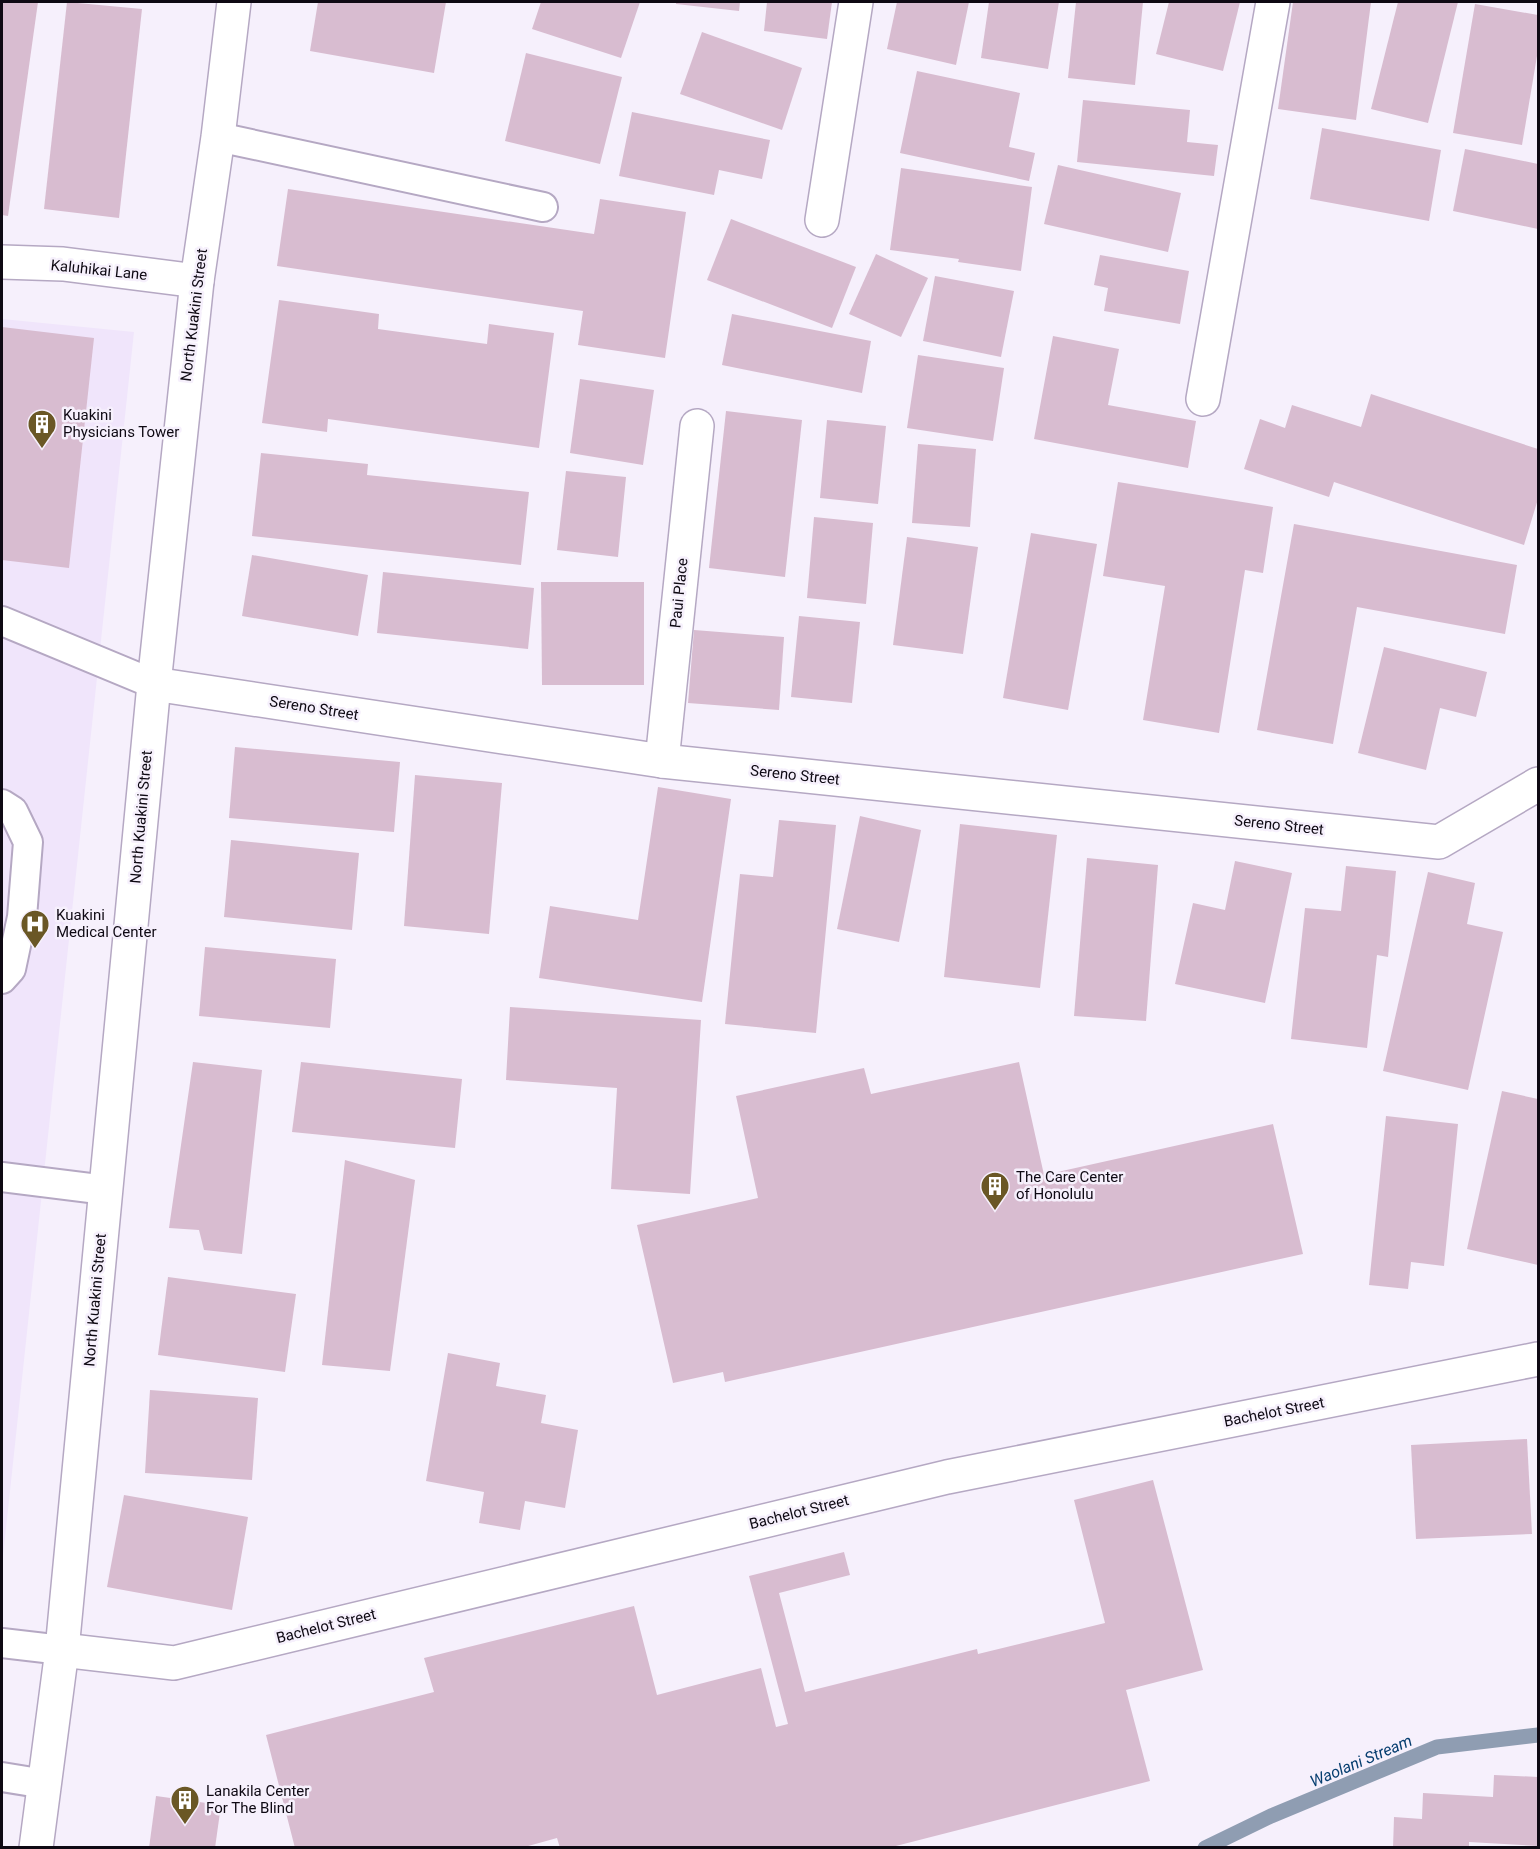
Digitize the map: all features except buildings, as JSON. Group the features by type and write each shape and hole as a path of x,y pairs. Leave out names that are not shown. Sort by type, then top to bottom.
{"street":[{"name":"North Kuakini Street","path":"36,1848 62,1650 154,684 197,281 218,137 234,2"},
{"path":"822,220 856,2"},
{"path":"1203,399 1273,2"},
{"name":"Kaluhikai Lane","path":"2,262 63,264 197,281"},
{"name":"Paui Place","path":"662,760 697,426"},
{"name":"Sereno Street","path":"154,684 662,760 1440,842 1539,784"},
{"name":"Bachelot Street","path":"62,1650 174,1663 947,1477 1539,1359"}],"lane":[{"path":"218,137 543,207"},
{"path":"2,621 154,684"},
{"path":"2,804 13,811 28,842 22,917 11,969 2,979"},
{"path":"2,1176 106,1190"},
{"path":"2,1643 62,1650"},
{"path":"2,1778 45,1784"}],"shaded area":[{"name":"Kuakini Medical Center","path":"2,319 134,332 2,1566"}],"waterway":[{"name":"Waolani Stream","path":"1205,1848 1271,1816 1437,1747 1538,1735"}],"place":[{"name":"Kuakini Physicians Tower","path":"42,450"},
{"name":"Kuakini Medical Center","path":"35,950"},
{"name":"The Care Center of Honolulu","path":"995,1212"},
{"name":"Lanakila Center For The Blind","path":"185,1826"}]}
